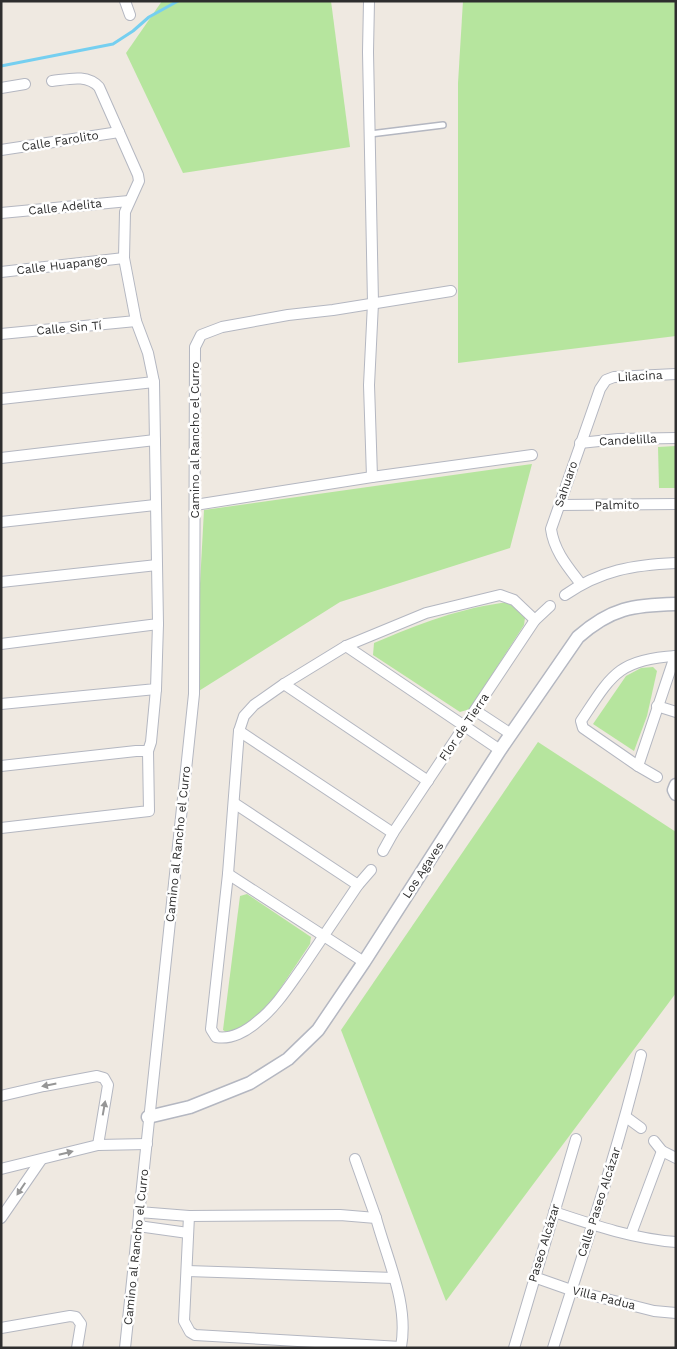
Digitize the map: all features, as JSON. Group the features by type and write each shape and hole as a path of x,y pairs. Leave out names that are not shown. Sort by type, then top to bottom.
{"street":[{"path":"125,1 130,15"},
{"path":"369,1 368,52 373,303 369,385 372,477"},
{"path":"1,828 148,811 148,751 151,742 156,689 158,624 154,382 150,359 136,321 124,258 123,225 129,201 139,181 99,87 94,81 87,78 52,81"},
{"path":"1,88 25,84"},
{"name":"Calle Farolito","path":"1,150 119,132"},
{"name":"Calle Adelita","path":"1,214 129,201"},
{"name":"Calle Huapango","path":"1,272 124,258"},
{"path":"373,303 451,291"},
{"name":"Camino al Rancho el Curro","path":"125,1348 194,694 195,355 198,339 205,332 222,327 373,303"},
{"name":"Calle Sin Tí","path":"1,334 136,321"},
{"name":"Lilacina","path":"606,380 622,375 676,374"},
{"name":"Sahuaro","path":"581,584 557,552 550,529 600,389 606,380"},
{"path":"1,399 154,382"},
{"name":"Candelilla","path":"580,444 618,439 676,438"},
{"path":"1,458 155,440"},
{"path":"195,505 372,477 532,455"},
{"name":"Palmito","path":"559,505 676,504"},
{"path":"1,522 155,505"},
{"path":"565,595 581,584 622,568 676,563"},
{"path":"1,582 157,565"},
{"path":"371,870 358,885 271,1009 241,1033 230,1037 216,1037 211,1029 228,874 239,731 244,716 254,705 284,684 346,646 426,613 505,595 514,600 535,620"},
{"name":"Los Agaves","path":"148,1117 190,1107 242,1086 288,1059 318,1030 364,962 500,750 578,637 592,625 621,610 645,605 676,604"},
{"name":"Flor de Tierra","path":"383,851 393,833 535,620 550,606"},
{"path":"1,644 158,624"},
{"path":"346,646 500,750"},
{"path":"638,766 675,656 639,660 617,672 608,681 581,721 583,728 638,766 657,777"},
{"path":"284,684 428,781"},
{"path":"1,704 156,689"},
{"path":"657,706 676,712"},
{"path":"476,710 511,734"},
{"path":"239,731 393,833"},
{"path":"1,766 148,751"},
{"path":"676,785 674,790 676,794"},
{"path":"234,803 358,885"},
{"path":"228,874 364,962"},
{"name":"Calle Paseo Alcázar","path":"553,1348 626,1117 640,1055"},
{"path":"1,1096 97,1076 104,1078 108,1085 98,1145"},
{"path":"626,1117 641,1128"},
{"name":"Paseo Alcázar","path":"514,1348 576,1139"},
{"path":"654,1141 662,1151 676,1158"},
{"path":"1,1169 98,1145 147,1144"},
{"path":"631,1234 662,1151"},
{"path":"189,1216 184,1321 190,1332 196,1335 401,1348 403,1330 398,1294 376,1218 355,1159"},
{"path":"1,1218 41,1160"},
{"path":"139,1212 189,1216 340,1215 376,1218"},
{"path":"554,1212 631,1234 676,1242"},
{"path":"138,1226 188,1233"},
{"path":"187,1271 394,1278"},
{"name":"Villa Padua","path":"534,1277 571,1290 654,1310 676,1313"},
{"path":"1,1328 70,1316 76,1317 81,1324 77,1348"}],"lane":[{"path":"370,134 443,125"}],"green space":[{"path":"162,1 331,1 350,147 183,173 126,53"},
{"path":"463,1 676,1 676,336 458,363 458,83"},
{"path":"676,446 676,488 659,488 658,447"},
{"path":"532,464 510,548 340,602 194,694 204,510"},
{"path":"510,602 525,618 524,625 470,709 460,712 373,655 374,643 407,629 458,612"},
{"path":"653,667 657,671 647,716 634,751 593,724 626,676 641,668"},
{"path":"538,742 676,832 676,993 446,1301 341,1030"},
{"path":"247,894 311,937 310,944 276,995 254,1019 229,1034 223,1030 240,896"}],"waterway":[{"path":"1,66 113,44 133,31 149,17 178,1"}]}
